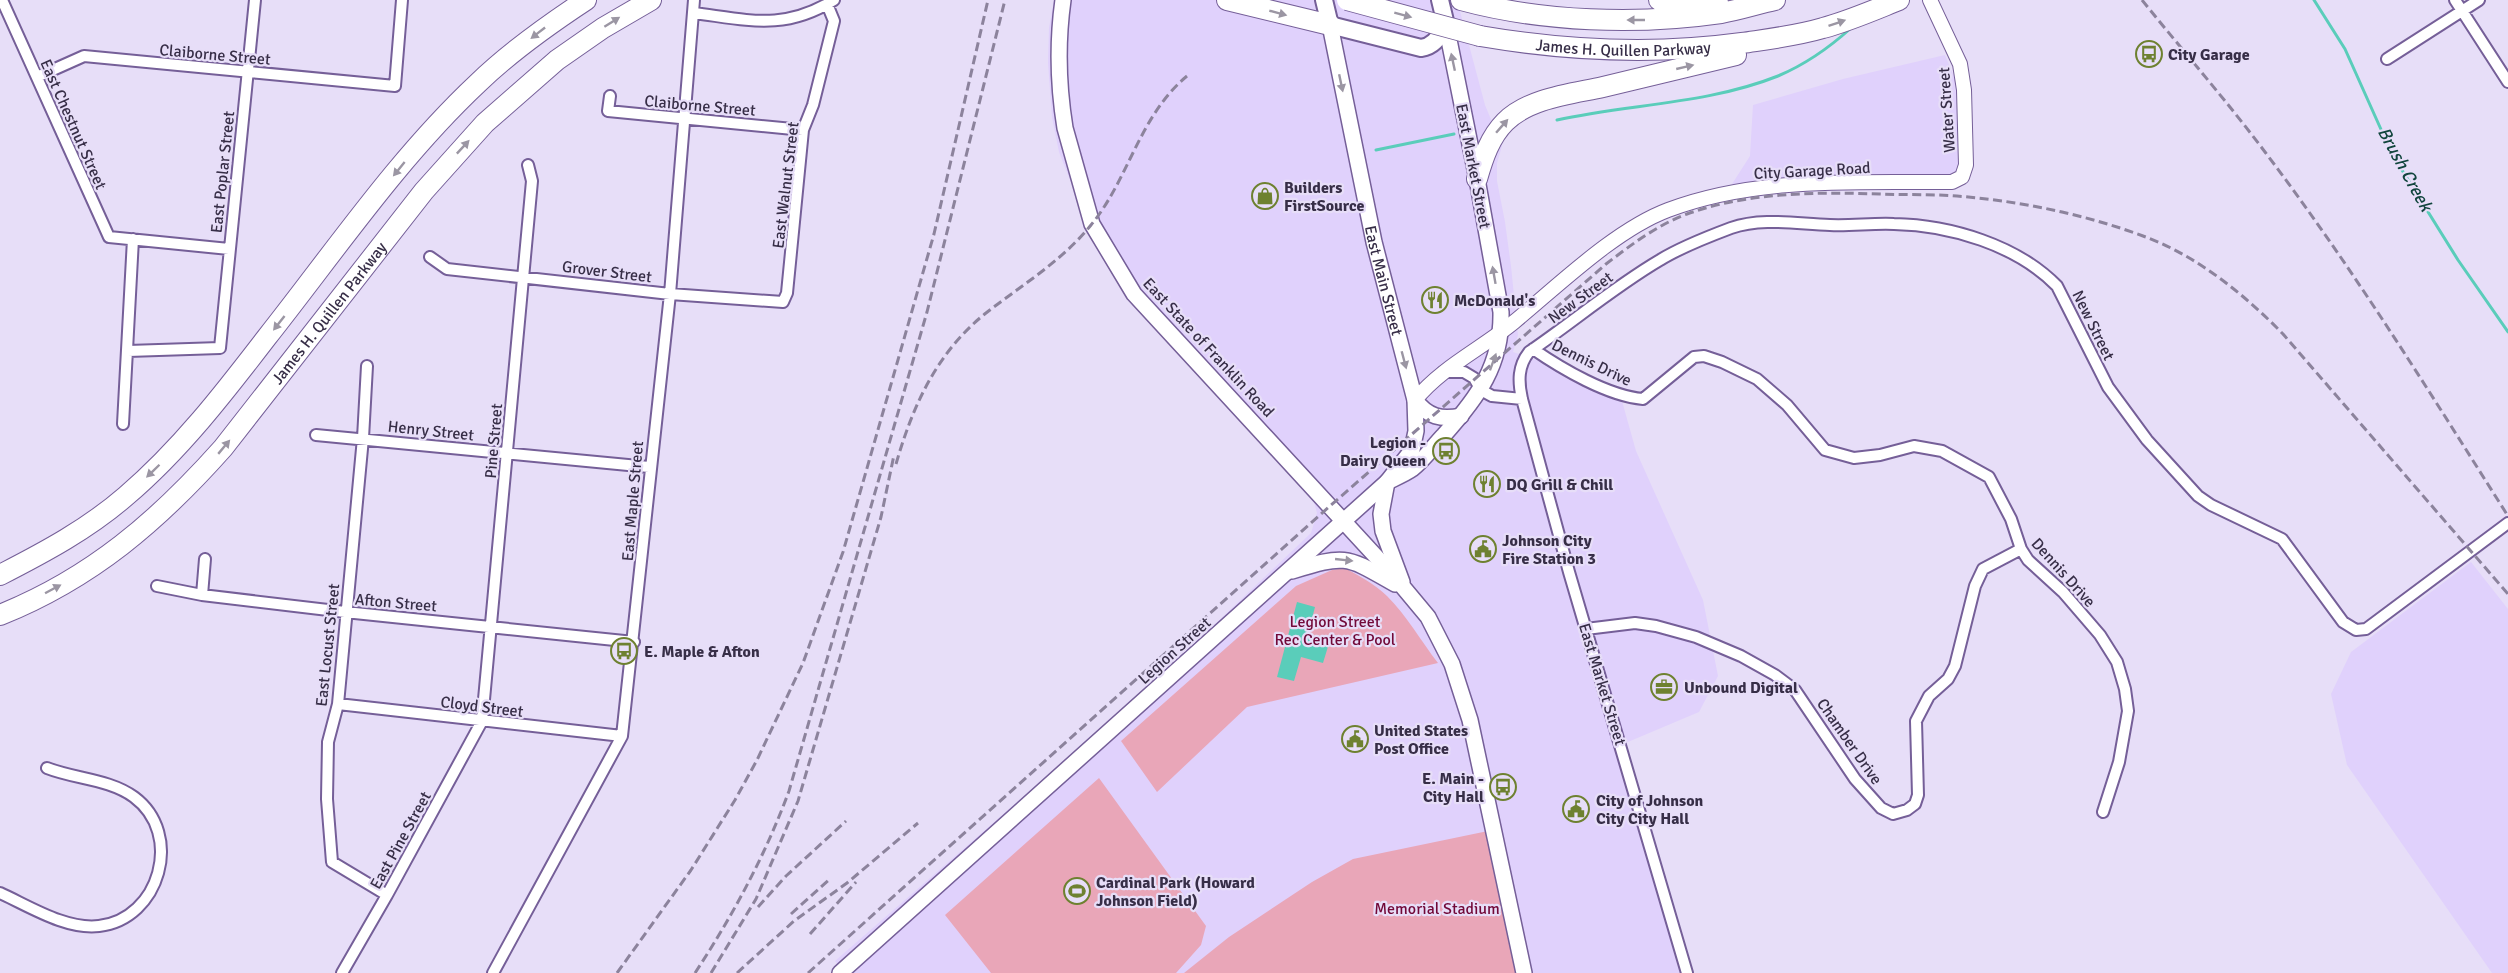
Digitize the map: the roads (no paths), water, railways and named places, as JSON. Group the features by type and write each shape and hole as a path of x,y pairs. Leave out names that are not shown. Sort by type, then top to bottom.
{"highway":[{"name":"James H. Quillen Parkway","path":"0,575 46,552 90,524 157,468 227,388 403,164 445,116 509,55 586,0"},
{"name":"James H. Quillen Parkway","path":"0,615 83,572 119,548 154,520 223,448 424,191 485,123 557,60 611,23 651,0"},
{"path":"1227,0 1330,25"},
{"name":"James H. Quillen Parkway","path":"1347,0 1480,36 1576,49 1633,51 1708,48 1789,37 1824,28 1892,3"},
{"path":"1659,0 1766,2"},
{"name":"James H. Quillen Parkway","path":"1467,2 1557,16 1642,20 1724,12 1766,2"},
{"path":"1478,179 1488,147 1495,135 1505,122 1527,107 1550,99 1765,48 1789,37"}],"main road":[{"name":"East State of Franklin Road","path":"1063,0 1059,46 1062,111 1096,234 1134,294 1344,522"},
{"name":"East Main Street","path":"1324,0 1374,242 1415,400 1416,431 1412,450 1387,482"},
{"name":"East Market Street","path":"1440,0 1478,179 1501,312 1502,332"},
{"path":"1330,25 1421,48 1431,46 1446,25"},
{"name":"Legion Street","path":"840,973 1387,482 1412,468 1461,416 1481,390 1495,360 1502,332"},
{"path":"1415,400 1423,411 1433,416 1446,419 1461,416"},
{"path":"1387,482 1381,523 1406,590"},
{"path":"1344,522 1428,617 1452,664 1470,720 1524,973"},
{"path":"1287,573 1323,561 1347,560 1358,563 1406,590"}],"street":[{"name":"East Chestnut Street","path":"2,0 92,204 109,237 229,249"},
{"name":"East Poplar Street","path":"128,351 220,348 255,0"},
{"name":"Claiborne Street","path":"37,77 84,56 394,86 402,0"},
{"name":"East Maple Street","path":"493,973 622,736 634,642 649,467 670,294 694,0"},
{"name":"Water Street","path":"1930,0 1960,63 1964,90 1966,165 1962,177 1952,182"},
{"path":"2456,0 2508,82"},
{"path":"2387,59 2479,0"},
{"path":"694,13 756,21 785,21 815,12 831,2"},
{"name":"East Walnut Street","path":"783,302 787,293 803,130 813,105 834,21 831,2"},
{"name":"Claiborne Street","path":"610,96 608,111 803,130"},
{"name":"Pine Street","path":"482,721 532,181 528,165"},
{"name":"City Garage Road","path":"1443,372 1502,332 1620,236 1667,210 1718,196 1785,185 1952,182"},
{"name":"New Street","path":"1522,396 1519,374 1522,360 1533,349 1612,290 1661,258 1733,227 1766,222 1832,225 1895,224 1935,228 2008,252 2046,275 2064,297 2079,332 2108,387 2147,440 2198,496 2211,505 2282,538 2343,622 2356,630 2366,628 2508,523"},
{"path":"123,424 134,239"},
{"name":"Grover Street","path":"430,257 447,269 670,294 783,302"},
{"name":"Dennis Drive","path":"1533,349 1567,370 1609,390 1629,398 1643,399 1694,357 1704,356 1757,379 1787,405 1825,450 1854,459 1914,446 1942,451 1989,477 2011,519 2021,549 2028,560 2062,592 2100,635 2117,662 2125,689 2128,711 2119,762 2103,812"},
{"name":"East Locust Street","path":"368,366 338,704 328,742 327,799 332,862 387,895"},
{"path":"1415,400 1443,372 1464,372 1474,378 1481,390 1492,396 1522,396"},
{"name":"East Market Street","path":"1522,396 1586,629 1687,973"},
{"name":"Henry Street","path":"316,435 649,467"},
{"name":"Chamber Drive","path":"1586,629 1635,623 1656,626 1696,637 1741,656 1776,675 1796,690 1855,779 1881,808 1893,814 1907,810 1915,804 1918,795 1916,721 1929,696 1948,678 1955,666 1979,577 1983,569 2021,549"},
{"path":"202,595 205,559"},
{"name":"Afton Street","path":"157,586 202,595 345,612 634,642"},
{"name":"Cloyd Street","path":"338,704 622,736"},
{"name":"East Pine Street","path":"342,973 482,721"},
{"path":"0,893 64,921 87,927 100,926 114,922 138,906 157,878 162,848 159,834 145,808 123,790 47,768"}],"waterway":[{"name":"Brush Creek","path":"2314,0 2345,49 2392,154 2458,260 2508,332"},
{"path":"1557,120 1697,98 1751,85 1797,67 1826,49 1851,28"},
{"path":"1376,150 1454,134"}],"railway":[{"path":"617,973 691,870 735,800 757,760 803,663 843,552 934,234 988,0"},
{"path":"695,973 747,885 770,839 789,791 927,312 1005,0"},
{"path":"2142,0 2235,113 2298,196 2390,331 2508,516"},
{"path":"896,464 910,421 940,362 969,328 1055,261 1080,238 1104,207 1157,110 1187,76"},
{"path":"808,973 1330,506 1606,264 1665,224 1687,214 1734,201 1782,195 1831,193 1980,198 2028,205 2098,221 2163,244 2200,265 2236,290 2283,334 2508,594"},
{"path":"711,973 756,899 798,801 881,517 894,455"},
{"path":"758,907 786,876 846,821"},
{"path":"737,973 794,921 847,883 918,823"},
{"path":"791,914 831,878"},
{"path":"810,934 856,882"}],"place":[{"name":"City Garage","path":"2149,54"},
{"name":"Builders FirstSource","path":"1265,196"},
{"name":"McDonald's","path":"1435,300"},
{"name":"Legion - Dairy Queen","path":"1446,451"},
{"name":"DQ Grill & Chill","path":"1487,484"},
{"name":"Johnson City Fire Station 3","path":"1483,549"},
{"name":"E. Maple & Afton","path":"624,651"},
{"name":"Unbound Digital","path":"1664,687"},
{"name":"United States Post Office","path":"1355,739"},
{"name":"E. Main - City Hall","path":"1503,787"},
{"name":"City of Johnson City City Hall","path":"1576,809"},
{"name":"Cardinal Park (Howard Johnson Field)","path":"1077,891"}],"park label":[{"name":"Legion Street Rec Center & Pool","path":"1335,630"},
{"name":"Memorial Stadium","path":"1437,908"}]}
